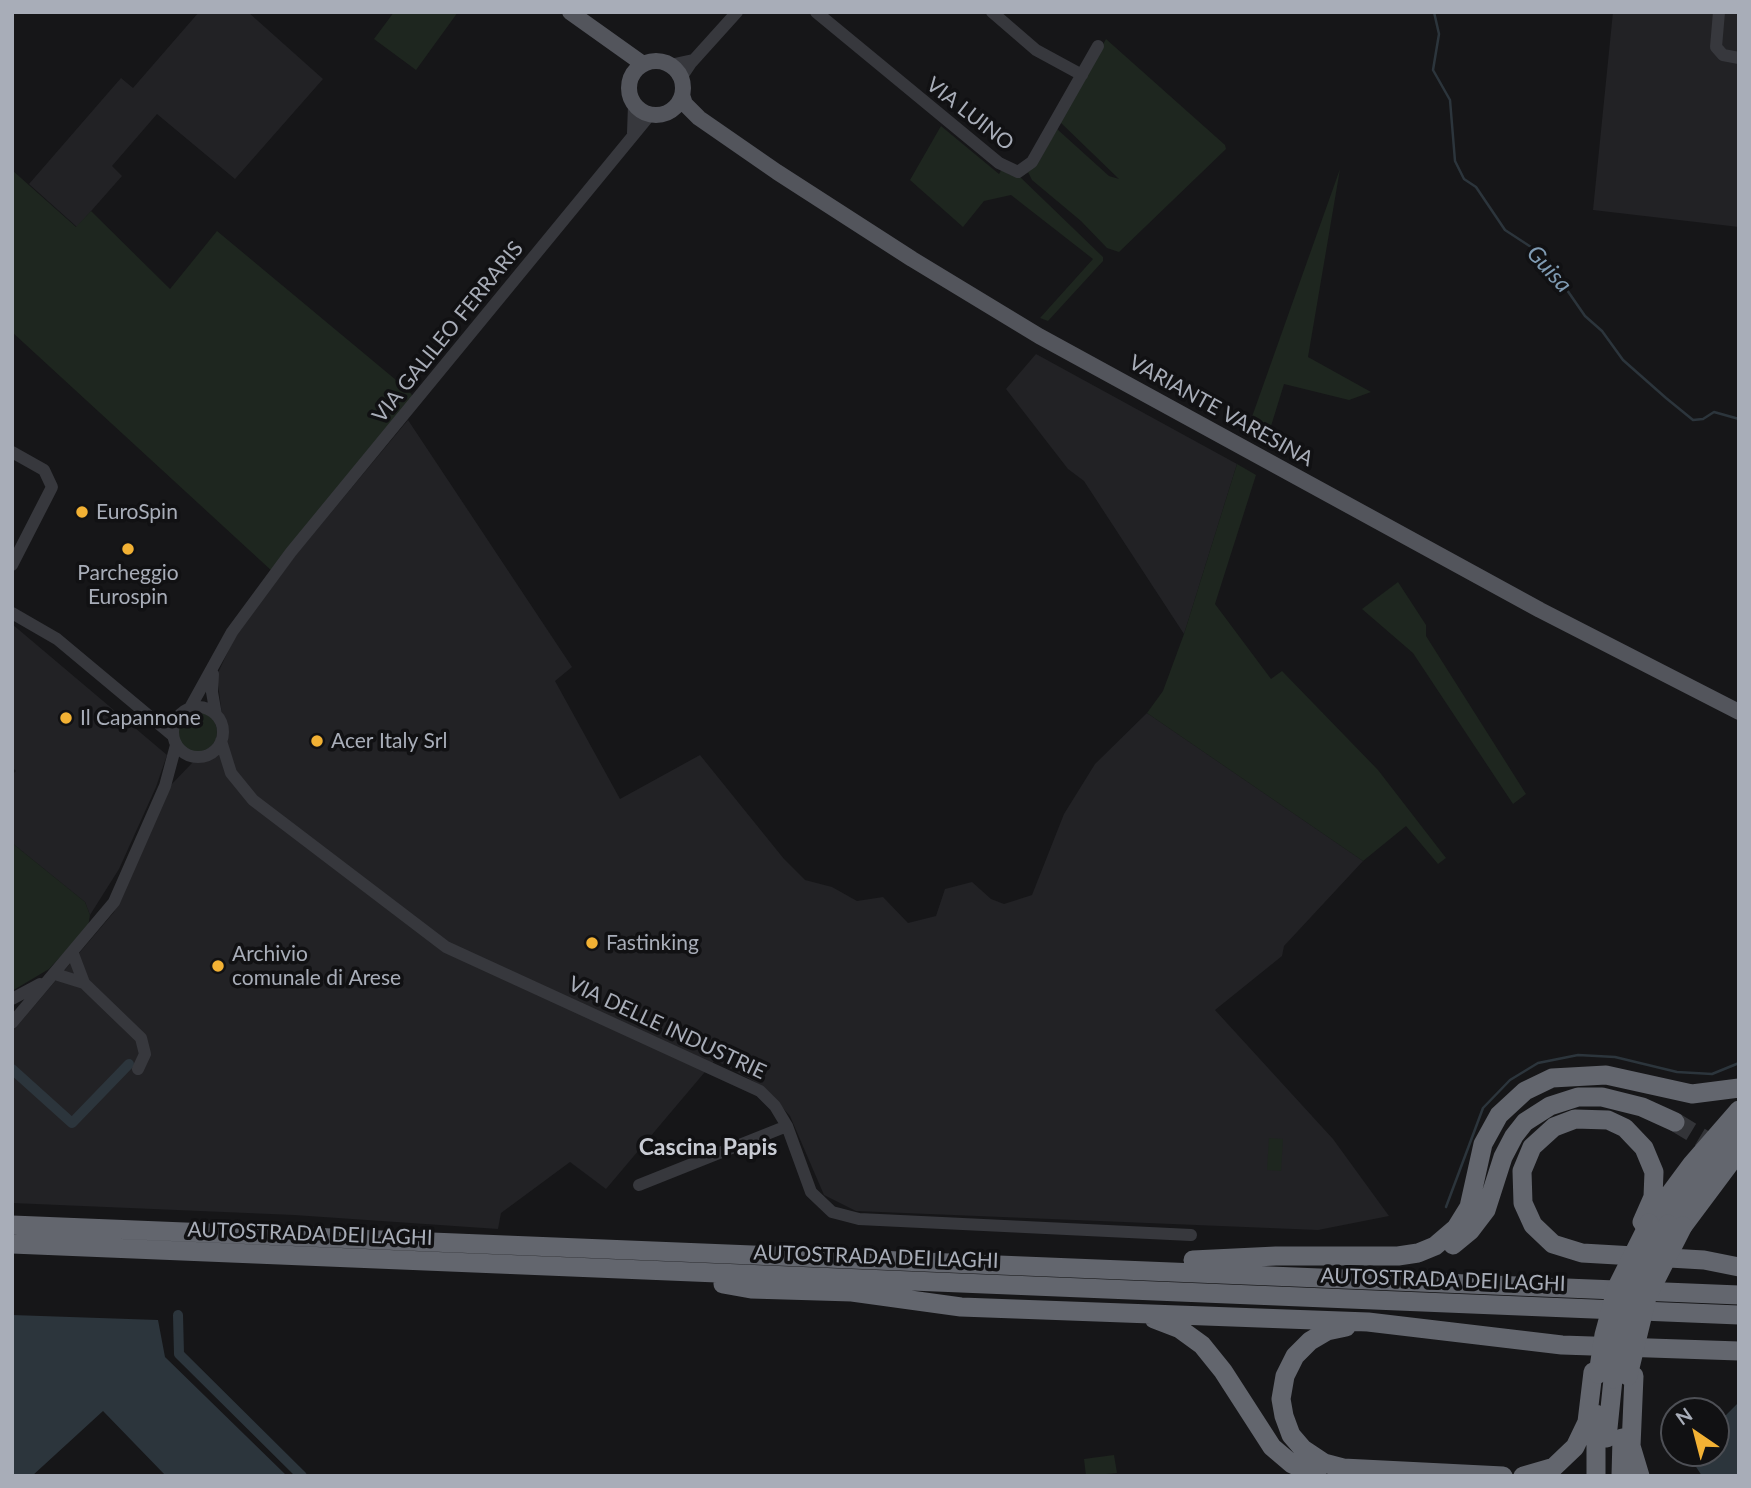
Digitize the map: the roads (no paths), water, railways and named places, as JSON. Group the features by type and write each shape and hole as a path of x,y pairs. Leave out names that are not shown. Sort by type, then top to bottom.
{"highway":[{"path":"1312,1258 1408,1255 1427,1250 1443,1241 1456,1228 1469,1207 1483,1144 1492,1125 1515,1099 1544,1080 1572,1075 1606,1075 1702,1095 1739,1088"},
{"path":"1024,1266 1135,1258 1203,1261 1276,1256 1408,1260 1425,1258 1449,1248 1481,1217 1514,1136 1534,1116 1559,1102 1578,1097 1609,1098 1642,1107 1675,1122"},
{"path":"1596,1476 1613,1376 1631,1299 1661,1224 1704,1149 1739,1110"},
{"path":"1522,1476 1554,1467 1576,1447 1587,1422 1635,1339 1657,1273 1661,1224 1653,1197 1654,1172 1644,1148 1625,1128 1608,1120 1575,1119 1554,1127 1537,1140 1524,1163 1521,1195 1533,1225 1553,1244 1582,1253 1689,1258 1739,1267"},
{"path":"1640,1476 1613,1376 1601,1345 1621,1278 1661,1224 1739,1131"},
{"path":"1661,1224 1739,1151"},
{"name":"AUTOSTRADA DEI LAGHI","path":"12,1225 1739,1295"},
{"name":"AUTOSTRADA DEI LAGHI","path":"12,1244 1739,1315"},
{"path":"632,1270 751,1289 829,1290 961,1307 1320,1320 1562,1345 1739,1349"},
{"path":"1059,1311 1148,1318 1186,1333 1218,1364 1272,1447 1292,1464 1317,1476"},
{"path":"1410,1328 1340,1328 1320,1334 1304,1346 1291,1361 1283,1383 1283,1416 1292,1435 1313,1457 1336,1467 1503,1476"},
{"path":"1607,1476 1607,1436 1613,1376"},
{"path":"1613,1376 1622,1422 1621,1476"}],"main road":[{"path":"570,12 618,49 643,64"},
{"path":"618,49 631,77 629,94 635,105 650,115"},
{"path":"631,77 643,64 654,61 670,65 681,78 682,95 669,112"},
{"name":"VARIANTE VARESINA","path":"682,95 685,104 699,118 912,259 1039,335 1540,610 1739,712"},
{"name":"VARIANTE VARESINA","path":"650,115 669,112 699,118"}],"street":[{"path":"721,30 730,12"},
{"path":"681,78 737,12"},
{"name":"VIA LUINO","path":"816,12 999,163 1014,171 1022,171 1032,162 1098,46"},
{"path":"992,12 1036,50 1082,75"},
{"path":"1718,12 1716,47 1723,55 1739,58"},
{"path":"670,65 694,60"},
{"path":"632,136 635,105"},
{"name":"VIA GALILEO FERRARIS","path":"186,711 232,632 291,552 650,115"},
{"path":"12,452 44,470 51,487 12,565"},
{"path":"14,611 72,650 193,757"},
{"path":"164,786 193,757 207,756 221,741 222,727 216,715 212,692 214,666"},
{"path":"146,713 204,708 216,715"},
{"path":"12,1023 74,954 122,887 164,786 174,740 173,727 186,711"},
{"name":"VIA DELLE INDUSTRIE","path":"221,741 231,773"},
{"name":"VIA DELLE INDUSTRIE","path":"207,756 231,773 251,799 274,818 454,952 747,1083 771,1100 787,1126 811,1192 823,1206 844,1216 1191,1235"},
{"path":"74,954 84,983"},
{"path":"12,999 55,974 84,983 142,1038 145,1054 138,1069"},
{"path":"639,1185 787,1126"}],"waterway":[{"name":"Guisa","path":"1434,12 1439,34 1433,70 1450,100 1455,161 1464,179 1476,187 1505,230 1531,247 1540,267 1558,277 1585,316 1602,331 1623,360 1666,398 1693,420 1703,419 1714,412 1739,419"},
{"path":"1446,1207 1483,1108 1510,1080 1538,1063 1578,1055 1615,1057 1677,1072 1712,1074 1739,1063"},
{"path":"12,1069 72,1123 129,1064"},
{"path":"178,1315 179,1354 302,1476"}],"tunnel":[{"path":"1675,1122 1723,1151"}],"place":[{"name":"EuroSpin","path":"82,512"},
{"name":"Parcheggio Eurospin","path":"128,549"},
{"name":"Il Capannone","path":"66,718"},
{"name":"Acer Italy Srl","path":"317,741"},
{"name":"Fastinking","path":"592,943"},
{"name":"Archivio comunale di Arese","path":"218,966"}],"district":[{"name":"Cascina Papis","path":"708,1148"}]}
